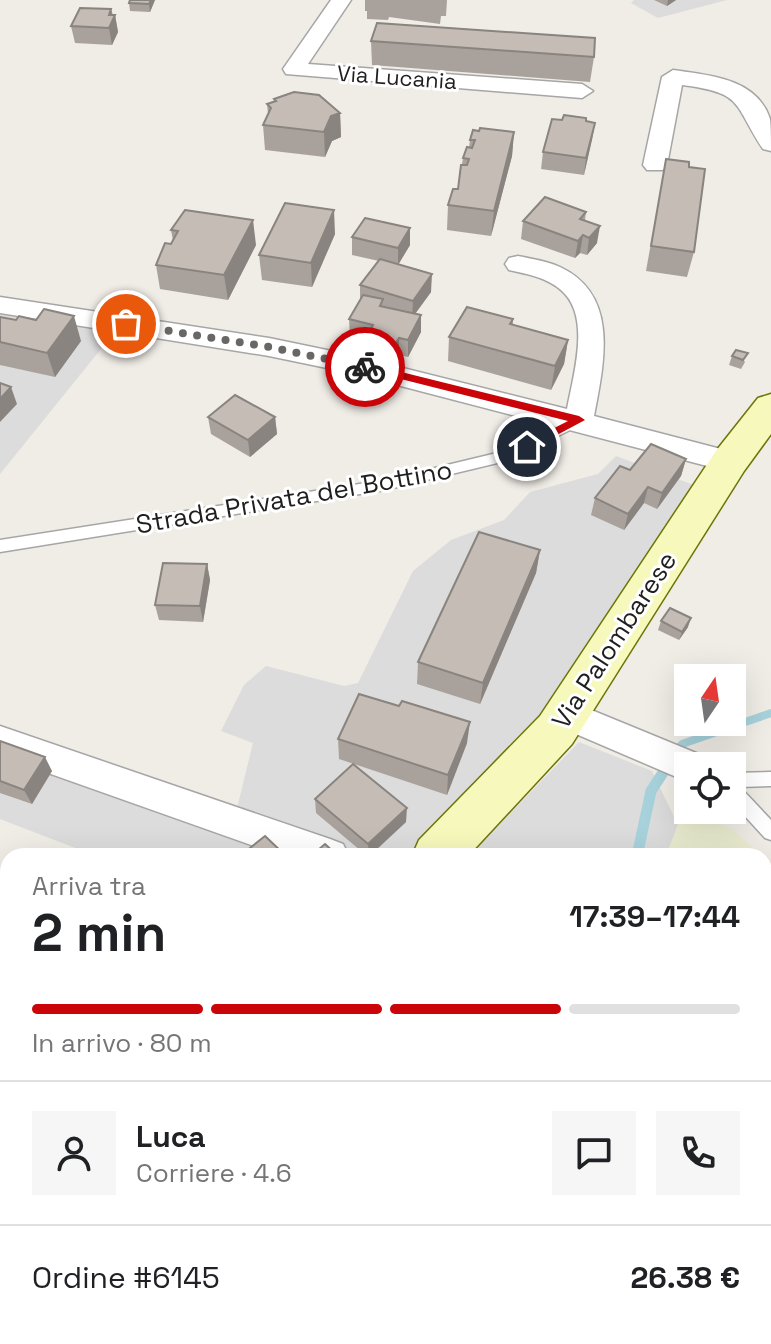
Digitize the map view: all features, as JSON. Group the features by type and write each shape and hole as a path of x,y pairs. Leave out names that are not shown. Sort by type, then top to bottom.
{"main road":[{"name":"Via Palombarese","path":"444,848 556,730 730,461 771,407"}],"street":[{"name":"Via Lucania","path":"341,0 294,69 582,91"},
{"path":"655,165 673,77 729,84 753,105 771,144"},
{"path":"518,264 545,268 562,277 579,292 587,310 592,335 579,420"},
{"path":"0,305 294,352 579,420 730,461"},
{"path":"567,715 674,761"},
{"path":"0,741 307,848"}],"lane":[{"name":"Strada Privata del Bottino","path":"0,546 385,485 505,456 579,420"},
{"path":"746,780 771,779"},
{"path":"746,805 771,832"}],"shaded area":[{"path":"634,0 727,0 658,18 631,3"},
{"path":"0,313 117,329 0,474"},
{"path":"616,456 699,487 536,727 417,848 75,848 0,819 0,729 237,808 253,743 221,731 244,685 266,666 344,686 358,683 413,571 451,540 504,520 530,492 598,474"},
{"path":"579,742 652,771 674,817 674,824 678,825 669,848 477,848"}],"green space":[{"path":"679,824 721,824 753,848 669,848"}],"building":[{"path":"130,0 151,0 149,4 129,3"},
{"path":"80,8 111,9 109,15 115,15 109,28 71,26"},
{"path":"377,23 595,38 594,57 371,41"},
{"path":"294,92 319,95 340,113 331,116 324,132 263,125 271,108 267,104"},
{"path":"564,115 586,118 586,121 595,123 586,158 543,152 552,119 562,120"},
{"path":"480,128 514,132 494,211 448,205 453,189 458,189 461,165 467,165 469,159 463,158 467,147 472,148 475,140 470,140 473,130 479,131"},
{"path":"666,159 689,162 689,167 705,169 694,252 651,246"},
{"path":"545,197 586,212 580,219 600,226 589,238 583,235 578,241 523,221"},
{"path":"285,203 334,210 311,263 259,255"},
{"path":"185,210 253,220 224,275 156,265 165,243 171,244 178,231 171,230"},
{"path":"365,218 410,228 398,248 352,237"},
{"path":"380,259 432,274 413,301 360,285"},
{"path":"363,295 383,299 380,306 421,315 408,340 399,338 396,343 367,337 373,325 349,319"},
{"path":"467,307 513,319 510,324 568,340 555,366 449,337"},
{"path":"44,309 74,316 47,353 0,342 0,317 16,320 19,316 36,320"},
{"path":"736,350 748,353 743,360 732,356"},
{"path":"0,383 11,387 0,399"},
{"path":"235,395 275,417 248,440 208,417"},
{"path":"651,444 686,459 662,493 648,487 628,514 595,498 620,466 630,470"},
{"path":"479,532 540,550 483,683 418,662"},
{"path":"163,563 207,564 200,606 155,605"},
{"path":"670,608 691,618 682,632 661,621"},
{"path":"359,694 399,706 402,701 470,722 448,775 338,739"},
{"path":"0,741 45,757 24,790 0,781"},
{"path":"353,764 407,808 368,844 315,799"},
{"path":"265,836 278,848 250,848"}],"waterway":[{"path":"669,764 682,744 771,713"},
{"path":"639,848 651,791 670,762"}],"way so far":[{"path":"126,324 269,347 365,367"}],"route":[{"path":"365,367 579,420 527,447"}]}
